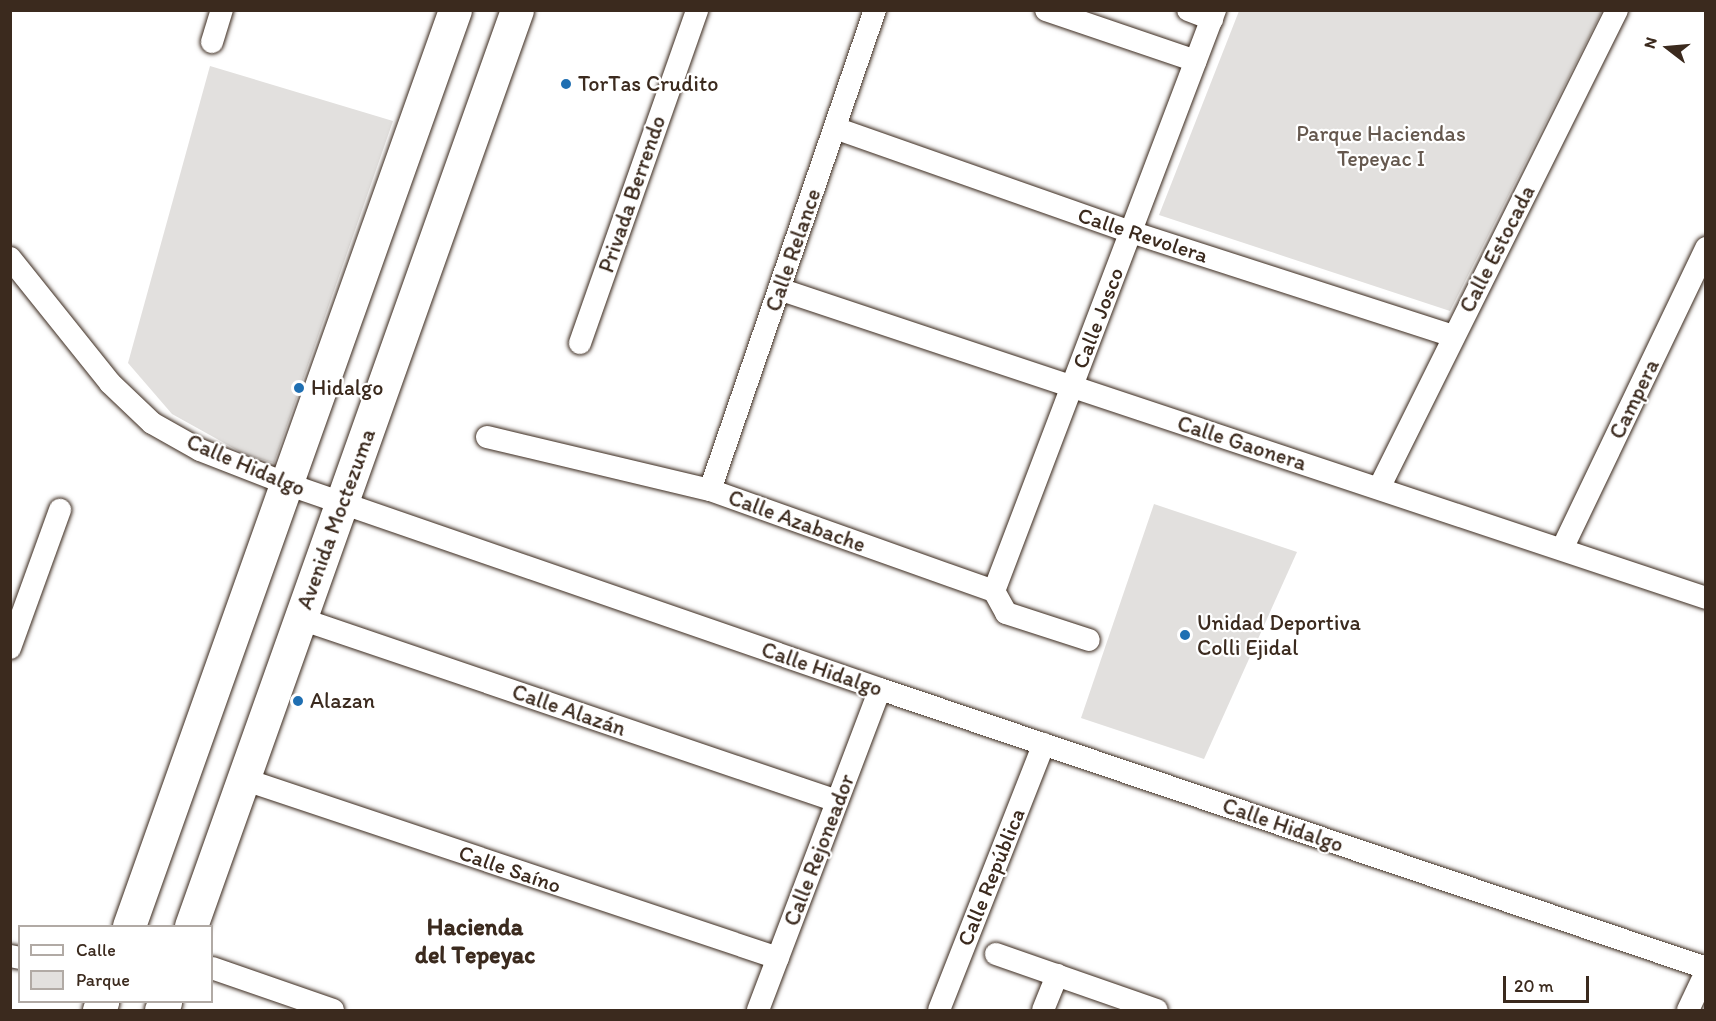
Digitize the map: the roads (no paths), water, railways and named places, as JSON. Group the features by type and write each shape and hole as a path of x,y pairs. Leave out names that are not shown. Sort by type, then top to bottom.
{"street":[{"path":"212,42 222,10"},
{"path":"130,925 455,10"},
{"name":"Avenida Moctezuma","path":"192,925 518,10"},
{"name":"Privada Berrendo","path":"580,343 697,10"},
{"name":"Calle Relance","path":"710,490 875,10"},
{"path":"1046,10 1196,61"},
{"path":"1188,10 1213,15"},
{"name":"Calle Estocada","path":"1379,488 1617,10"},
{"name":"Calle Josco","path":"994,591 1213,15"},
{"name":"Calle Revolera","path":"835,128 1131,232 1453,336"},
{"name":"Campera","path":"1562,549 1706,248"},
{"name":"Calle Hidalgo","path":"10,258 110,383 152,423 200,450 286,484 1706,970"},
{"name":"Calle Gaonera","path":"779,289 1706,597"},
{"name":"Calle Azabache","path":"487,437 710,490 994,591"},
{"path":"10,648 60,510"},
{"path":"994,591 1006,613 1089,640"},
{"name":"Calle Alazán","path":"301,619 837,801"},
{"name":"Calle Rejoneador","path":"758,1011 880,689"},
{"name":"Calle República","path":"939,1011 1044,744"},
{"name":"Calle Saíno","path":"243,779 777,958"},
{"path":"996,954 1157,1011"},
{"path":"213,968 333,1011"},
{"path":"1688,1011 1706,970"},
{"path":"1043,1011 1057,975"}],"place":[{"name":"TorTas Crudito","path":"566,84"},
{"name":"Hidalgo","path":"299,388"},
{"name":"Unidad Deportiva Colli Ejidal","path":"1185,635"},
{"name":"Alazan","path":"298,701"}],"district":[{"name":"Hacienda del Tepeyac","path":"475,941"}],"park label":[{"name":"Parque Haciendas Tepeyac I","path":"1381,146"}]}
